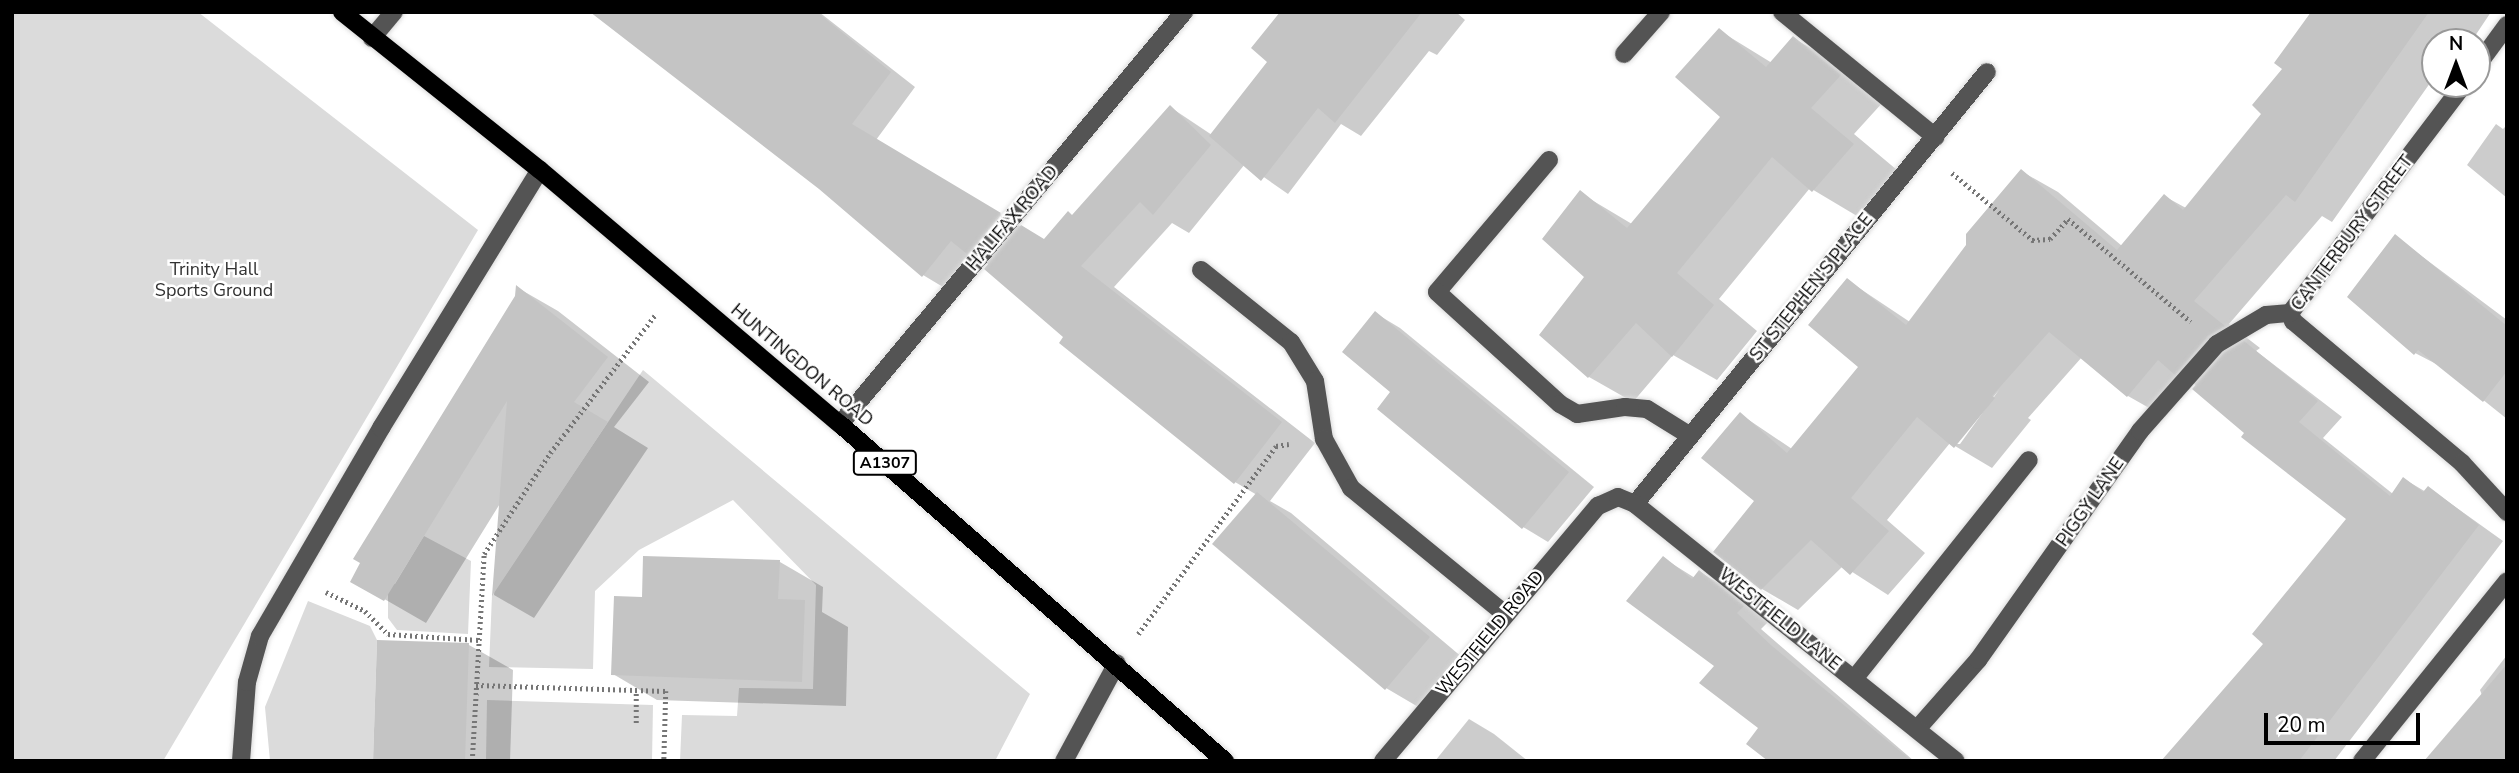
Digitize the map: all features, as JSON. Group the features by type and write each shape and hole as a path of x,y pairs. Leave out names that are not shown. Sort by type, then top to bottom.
{"main road":[{"name":"HUNTINGDON ROAD","path":"342,12 540,170 840,424 1117,663 1225,761"}],"street":[{"path":"372,38 394,12"},
{"name":"HALIFAX ROAD","path":"840,424 1184,12"},
{"path":"1624,54 1661,12"},
{"path":"1782,12 1930,143"},
{"path":"2491,47 2507,25"},
{"name":"ST STEPHEN'S PLACE","path":"1635,504 1987,72"},
{"name":"CANTERBURY STREET","path":"2453,98 2290,313 2292,321 2462,463 2507,512"},
{"path":"1549,160 1437,292 1560,404 1577,414 1625,407 1647,409 1689,435"},
{"path":"241,761 247,682 260,636 540,170"},
{"path":"1201,270 1291,342 1315,381 1324,439 1351,488 1505,614"},
{"name":"PIGGY LANE","path":"1918,728 1978,660 2140,431 2217,344 2266,315 2290,313"},
{"path":"1854,679 2029,460"},
{"name":"WESTFIELD ROAD","path":"1383,761 1598,506 1618,497 1635,504"},
{"name":"WESTFIELD LANE","path":"1635,504 1956,761"},
{"path":"2362,761 2507,581"},
{"path":"1064,761 1117,663"}],"path":[{"path":"1930,143 2033,241 2050,239 2068,219 2217,344"},
{"path":"472,761 484,554 550,453 677,286"},
{"path":"1117,663 1276,446 1324,439"},
{"path":"295,577 365,611 388,634 479,640"},
{"path":"476,685 666,691 664,761"},
{"path":"636,690 636,723"}],"green space":[{"name":"Trinity Hall Sports Ground","path":"12,12 198,12 478,230 163,761 12,761"},
{"path":"643,370 1030,694 995,761 680,761 682,715 737,716 739,688 813,689 816,585 733,500 639,550 595,591 593,669 489,667 492,595"},
{"path":"424,536 471,561 468,634 397,630 388,618 388,581 395,584"},
{"path":"308,601 370,626 377,640 373,761 270,761 265,707"},
{"path":"487,700 653,705 652,761 486,761"}],"building":[{"path":"590,12 817,12 891,72 852,124 1001,213 967,254 951,241 922,277 819,189"},
{"path":"1280,12 1422,12 1335,123 1318,108 1261,181 1209,136 1267,62 1251,48"},
{"path":"2311,12 2429,12 2295,202 2286,195 2194,301 2225,326 2208,336 2175,375 2158,360 2127,397 2049,332 1992,396 1995,398 1954,448 1917,417 1851,498 1889,531 1850,575 1811,540 1761,590 1713,552 1754,501 1701,458 1740,412 1787,453 1858,367 1808,325 1847,278 1906,325 1966,245 1966,234 2021,169 2117,250 2164,194 2183,210 2261,114 2252,105 2282,69 2274,63"},
{"path":"1719,28 1766,67 1793,36 1841,75 1811,108 1854,144 1812,192 1772,157 1677,273 1714,305 1672,357 1636,323 1588,378 1539,335 1584,277 1542,239 1580,190 1627,228 1720,117 1675,77"},
{"path":"1170,105 1211,145 1153,215 1140,202 1081,266 1282,422 1234,484 1059,343 1063,337 984,269 1021,225 1044,239 1068,211 1072,215"},
{"path":"2395,234 2507,326 2507,371 2483,402 2418,350 2414,355 2347,297"},
{"path":"516,285 608,357 574,402 608,422 492,596 507,401 384,601 350,582 360,563 353,559 515,296"},
{"path":"1375,311 1569,472 1522,529 1377,409 1390,392 1342,352"},
{"path":"2244,341 2318,401 2299,422 2390,496 2403,477 2423,492 2428,486 2479,525 2299,761 2161,761 2263,644 2252,634 2346,519 2241,437 2244,433 2192,389 2224,353"},
{"path":"1257,492 1430,637 1385,690 1212,544"},
{"path":"643,556 780,560 778,599 805,600 802,682 611,675 614,596 642,597"},
{"path":"1663,556 1692,579 1699,570 1744,606 1737,613 1772,646 1912,761 1768,761 1746,744 1758,728 1699,683 1714,666 1626,601"},
{"path":"377,640 469,643 465,761 373,761"},
{"path":"2507,664 2507,761 2424,761"}]}
